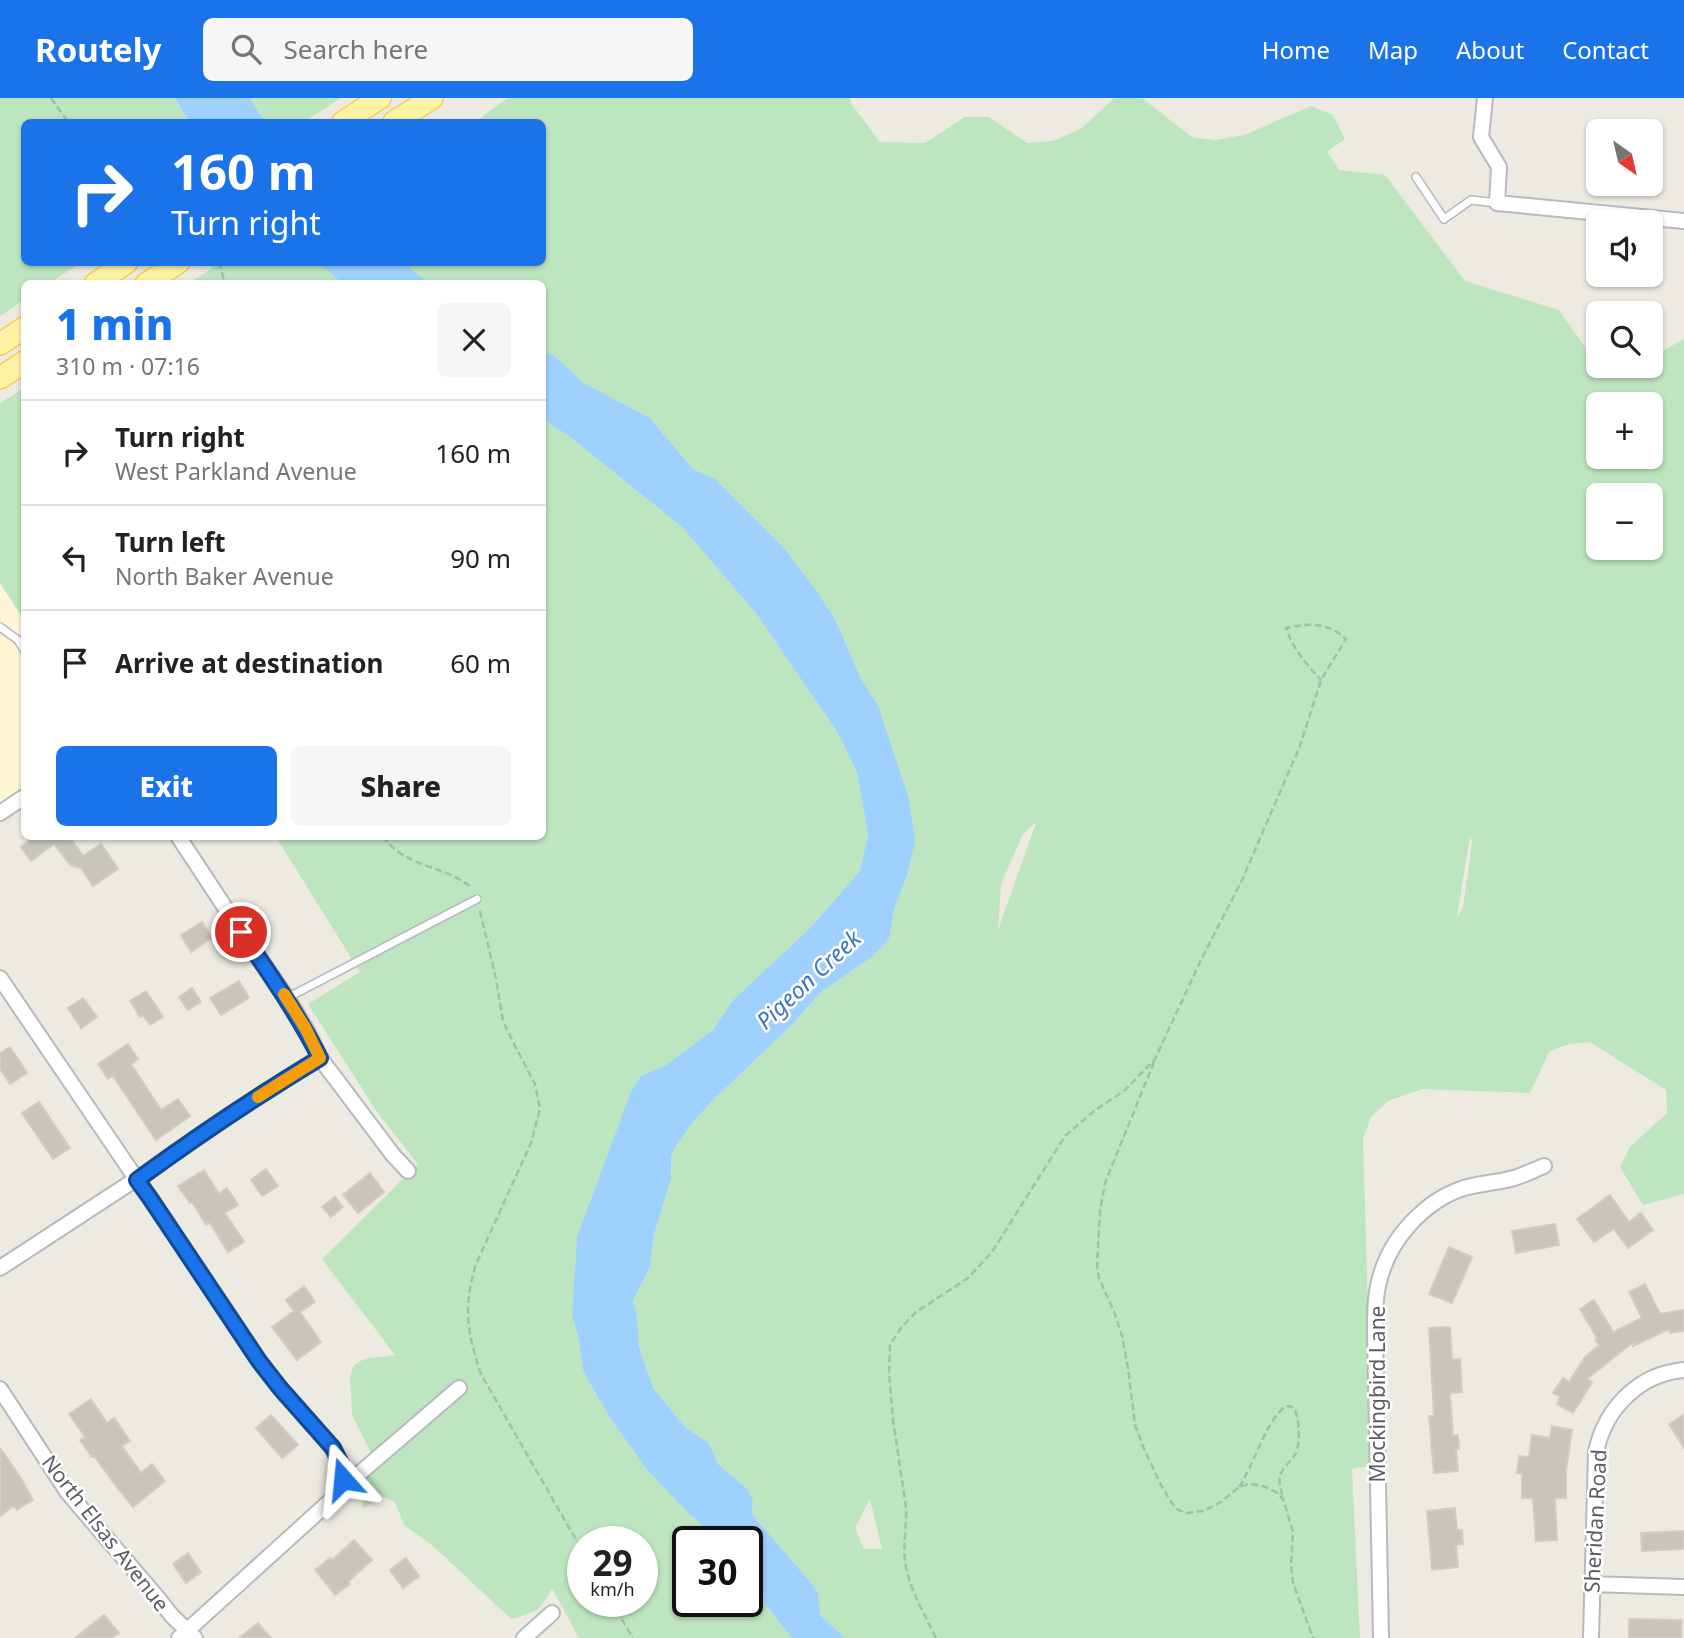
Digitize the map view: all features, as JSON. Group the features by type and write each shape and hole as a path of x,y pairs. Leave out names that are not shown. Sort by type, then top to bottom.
{"main road":[{"path":"347,119 380,98"},
{"path":"399,119 424,103"},
{"path":"101,280 121,266"},
{"path":"152,280 173,266"},
{"path":"0,344 21,330"},
{"path":"0,378 21,364"}],"street":[{"path":"1485,98 1481,137 1499,167 1497,203 1684,221"},
{"path":"0,813 21,799"},
{"path":"181,840 287,998 320,1058 384,1144 408,1171"},
{"path":"0,978 259,1361 333,1448 342,1466 343,1479 338,1493 187,1636"},
{"path":"0,1268 320,1058"},
{"name":"Mockingbird Lane","path":"1381,1638 1375,1331 1381,1274 1389,1253 1401,1235 1424,1211 1446,1196 1474,1185 1513,1179 1544,1166"},
{"name":"Sheridan Road","path":"1591,1638 1596,1452 1600,1436 1605,1423 1626,1395 1647,1381 1684,1370"},
{"path":"343,1479 360,1473 459,1388"},
{"name":"North Elsas Avenue","path":"0,1389 68,1493 149,1587 187,1636"},
{"path":"1591,1584 1684,1587"},
{"path":"524,1638 552,1613"}],"lane":[{"path":"1416,177 1444,219 1471,200 1497,203"},
{"path":"0,627 21,645"},
{"path":"287,998 477,899"}],"path":[{"path":"51,98 66,119"},
{"path":"1313,1638 1293,1583 1293,1532 1279,1480 1299,1442 1297,1414 1290,1406 1284,1407 1275,1416 1248,1474 1239,1487 1222,1502 1203,1511 1187,1513 1178,1510 1171,1502 1135,1426 1122,1336 1099,1279 1097,1265 1100,1211 1105,1183 1155,1059 1242,880 1300,746 1321,680 1346,639 1338,632 1321,626 1305,624 1286,628 1301,658 1321,680"},
{"path":"387,840 401,855 462,880 472,887 496,979 503,1021 535,1084 540,1109 531,1143 476,1264 471,1282 468,1302 471,1345 481,1374 568,1526"},
{"path":"936,1638 912,1587 906,1566 905,1507 892,1420 888,1371 890,1345 916,1312 968,1278 992,1252 1065,1136 1094,1111 1124,1091 1155,1059"},
{"path":"1239,1487 1263,1486 1283,1499"},
{"path":"621,1617 633,1638"}],"shaded area":[{"path":"0,583 21,615 21,798 0,812"}],"green space":[{"path":"0,98 175,98 187,119 21,119 21,266 76,266 54,280 21,280 21,302 0,316"},
{"path":"250,98 341,98 309,119 264,119"},
{"path":"507,98 850,98 880,142 925,143 965,117 989,117 1027,143 1053,141 1082,128 1114,98 1142,98 1192,137 1215,140 1244,135 1311,106 1333,115 1345,139 1327,152 1339,170 1385,175 1465,281 1559,310 1586,348 1586,378 1663,378 1663,351 1684,339 1684,1194 1643,1205 1620,1167 1630,1147 1667,1113 1666,1090 1590,1042 1569,1044 1549,1052 1530,1093 1422,1089 1388,1101 1371,1117 1363,1139 1372,1443 1369,1466 1352,1469 1360,1638 845,1638 821,1616 818,1594 812,1584 752,1514 753,1501 749,1491 718,1464 709,1443 686,1428 653,1388 639,1347 637,1315 633,1301 650,1267 654,1235 671,1178 671,1156 692,1123 792,1025 821,992 872,957 889,939 894,910 907,875 878,705 861,679 836,621 785,549 714,478 693,469 650,418 584,383 555,356 546,352 546,280 425,280 408,266 546,266 546,119 479,119","holes":["1036,822 998,930 1001,884 1023,834","1470,836 1472,842 1463,908 1457,917","870,1499 882,1549 864,1549 855,1528"]},
{"path":"211,266 322,266 339,280 194,280 212,268"},
{"path":"21,390 21,615 0,583 0,403"},
{"path":"546,421 570,437 682,527 755,612 838,733 857,772 868,834 860,871 810,928 733,1000 713,1030 665,1067 641,1076 577,1237 572,1315 583,1371 610,1418 648,1471 703,1526 672,1526 672,1617 763,1617 763,1592 764,1603 792,1638 579,1638 568,1617 658,1617 658,1526 567,1526 567,1616 552,1588 537,1610 511,1619 433,1546 404,1525 395,1502 384,1497 363,1508 362,1484 373,1457 352,1415 350,1376 354,1365 364,1359 395,1355 322,1259 418,1164 377,1112 308,1004 360,972 278,840 546,840"}],"water":[{"path":"175,98 250,98 264,119 187,119"},
{"path":"322,266 408,266 425,280 339,280"},
{"name":"Pigeon Creek","path":"546,353 555,356 584,383 650,418 693,469 714,478 785,549 836,621 861,679 878,705 909,799 915,842 894,910 889,939 872,957 821,992 792,1025 692,1123 671,1156 671,1178 654,1235 650,1267 633,1301 637,1315 639,1347 653,1388 686,1428 709,1443 718,1464 749,1491 753,1501 752,1514 762,1526 703,1526 648,1471 610,1418 583,1371 572,1315 577,1237 632,1089 641,1076 665,1066 713,1030 733,1000 810,928 860,871 868,834 857,772 838,733 755,612 682,527 570,437 546,421"},
{"path":"763,1527 812,1584 818,1594 821,1616 845,1638 792,1638 764,1603"}],"building":[{"path":"30,840 72,840 83,856 101,844 118,869 93,886 81,868 70,865 54,844 31,861 21,847"},
{"path":"202,922 212,938 191,952 181,935"},
{"path":"239,981 249,998 221,1015 210,998"},
{"path":"192,988 201,1002 188,1010 179,997"},
{"path":"146,991 163,1017 150,1025 143,1015 140,1017 130,1001"},
{"path":"83,998 97,1017 81,1028 68,1008"},
{"path":"128,1044 138,1059 131,1064 161,1110 178,1099 190,1116 156,1140 113,1076 108,1079 98,1064"},
{"path":"10,1047 27,1073 10,1084 0,1069 0,1053"},
{"path":"39,1102 70,1148 53,1159 22,1113"},
{"path":"266,1169 278,1186 262,1196 251,1180"},
{"path":"204,1170 219,1194 227,1188 238,1205 225,1213 244,1242 228,1252 210,1223 206,1225 178,1186"},
{"path":"370,1173 384,1192 358,1213 343,1195"},
{"path":"1610,1195 1629,1222 1641,1213 1653,1230 1628,1248 1614,1229 1594,1242 1577,1219"},
{"path":"335,1197 343,1207 331,1217 322,1207"},
{"path":"1555,1224 1559,1245 1516,1253 1512,1231"},
{"path":"1449,1247 1472,1257 1452,1303 1429,1294"},
{"path":"1645,1284 1660,1314 1684,1310 1684,1331 1670,1333 1669,1329 1633,1346 1632,1343 1587,1379 1592,1382 1573,1413 1557,1404 1560,1397 1553,1393 1563,1378 1569,1382 1585,1357 1599,1345 1580,1309 1594,1300 1613,1332 1642,1318 1629,1292"},
{"path":"304,1286 315,1302 300,1312 321,1342 297,1360 272,1327 294,1311 286,1300"},
{"path":"1450,1327 1452,1359 1460,1359 1462,1392 1450,1393 1453,1435 1458,1435 1458,1471 1434,1473 1429,1416 1434,1416 1429,1328"},
{"path":"91,1399 107,1423 114,1418 130,1441 122,1446 141,1473 152,1464 165,1481 133,1507 80,1440 85,1437 69,1414"},
{"path":"271,1415 298,1445 282,1458 256,1428"},
{"path":"1684,1415 1684,1448 1669,1424"},
{"path":"1552,1426 1572,1430 1566,1470 1566,1498 1555,1498 1557,1540 1536,1541 1533,1498 1522,1498 1522,1474 1517,1473 1519,1456 1529,1457 1532,1435 1550,1438"},
{"path":"0,1448 33,1500 17,1510 14,1506 0,1516"},
{"path":"1455,1508 1457,1530 1462,1530 1463,1544 1456,1545 1458,1567 1432,1570 1427,1511"},
{"path":"1684,1531 1684,1549 1642,1551 1641,1533"},
{"path":"354,1540 372,1560 348,1582 350,1584 335,1595 315,1570 330,1558 332,1560"},
{"path":"188,1553 201,1572 186,1583 173,1564"},
{"path":"406,1558 419,1576 403,1588 390,1570"},
{"path":"104,1615 119,1633 112,1638 75,1638"},
{"path":"1629,1619 1682,1620 1681,1638 1629,1638"},
{"path":"258,1623 271,1638 239,1638"}],"slow traffic":[{"path":"258,1097 320,1058 284,994"}],"route":[{"path":"241,932 287,998 320,1058 182,1147 137,1180 259,1361 333,1448 342,1466 343,1479"}]}
